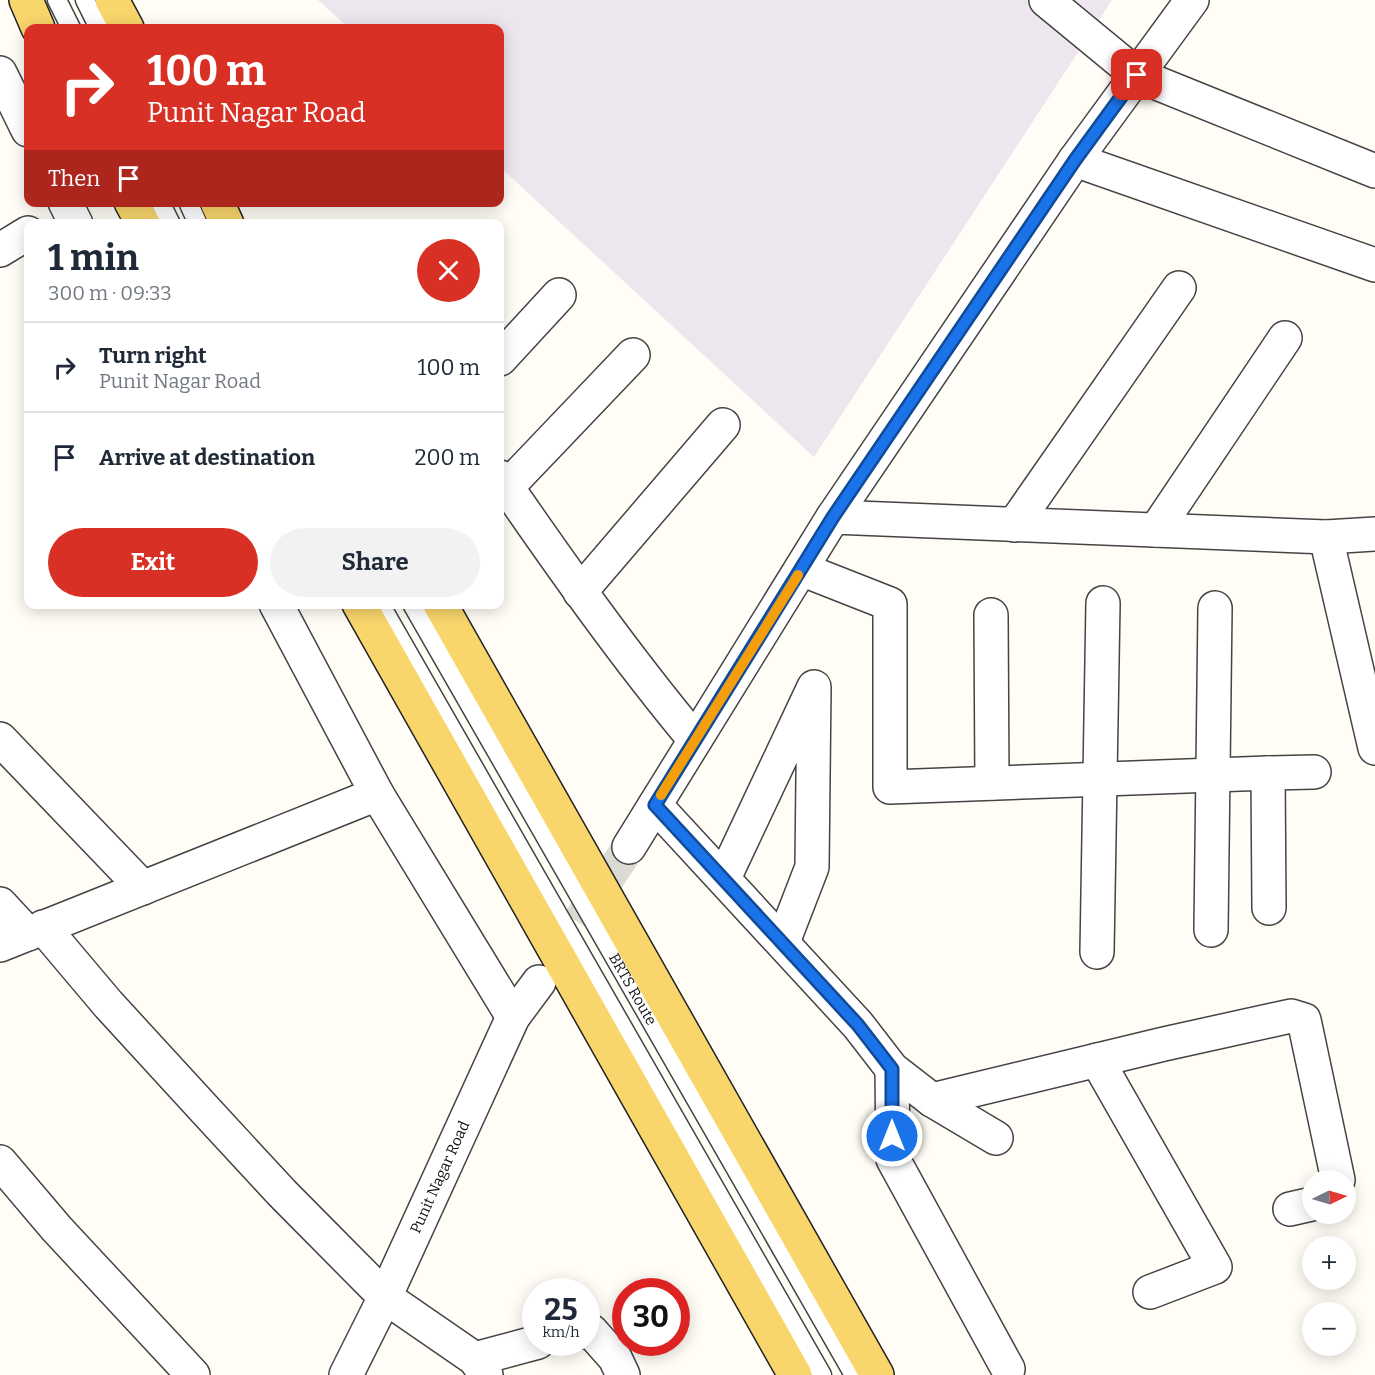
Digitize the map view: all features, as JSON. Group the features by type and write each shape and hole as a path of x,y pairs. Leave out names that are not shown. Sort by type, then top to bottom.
{"main road":[{"path":"26,0 36,24"},
{"path":"112,0 124,24"},
{"path":"362,609 795,1375"},
{"path":"443,609 877,1375"}],"street":[{"path":"1046,0 1137,75 1375,171"},
{"path":"629,847 833,517 1075,160 1192,0"},
{"path":"0,73 24,122"},
{"path":"1075,160 1375,266"},
{"path":"0,250 24,235"},
{"path":"1014,525 1179,288"},
{"path":"504,355 559,295"},
{"path":"1156,530 1285,338"},
{"path":"504,481 633,355"},
{"path":"580,592 723,425"},
{"path":"504,483 580,592 695,740"},
{"path":"833,517 1326,537 1375,534"},
{"path":"1326,537 1371,715 1375,748"},
{"path":"801,569 890,604 890,787 1314,772"},
{"path":"1097,952 1103,603"},
{"path":"1212,930 1215,608"},
{"path":"279,609 377,794 513,1017"},
{"path":"991,615 992,783"},
{"path":"724,878 819,677 812,867 783,942"},
{"path":"0,739 143,888"},
{"path":"1268,773 1269,908"},
{"path":"24,935 377,794"},
{"path":"655,805 858,1025 892,1069 933,1100 996,1138"},
{"path":"0,904 24,935 108,1004 282,1193 385,1297 481,1367 522,1349"},
{"name":"Punit Nagar Road","path":"346,1375 385,1297 513,1017 538,982"},
{"path":"933,1100 1291,1016 1304,1020 1336,1170"},
{"path":"1097,1060 1215,1267 1150,1292"},
{"path":"892,1069 892,1159 1008,1369"},
{"path":"0,1162 57,1229 193,1375"},
{"path":"600,1341 615,1358 623,1375"}],"lane":[{"path":"57,0 69,24"},
{"path":"85,0 97,24"},
{"name":"BRTS Route","path":"383,609 822,1375"},
{"name":"BRTS Route","path":"415,609 854,1375"}],"shaded area":[{"path":"318,0 1112,0 814,457 504,171 504,24 345,24"}],"tunnel":[{"path":"551,963 629,847"}],"slow traffic":[{"path":"661,795 798,575"}],"route":[{"path":"892,1136 892,1069 858,1025 655,805 833,517 1075,160 1137,75"}]}
